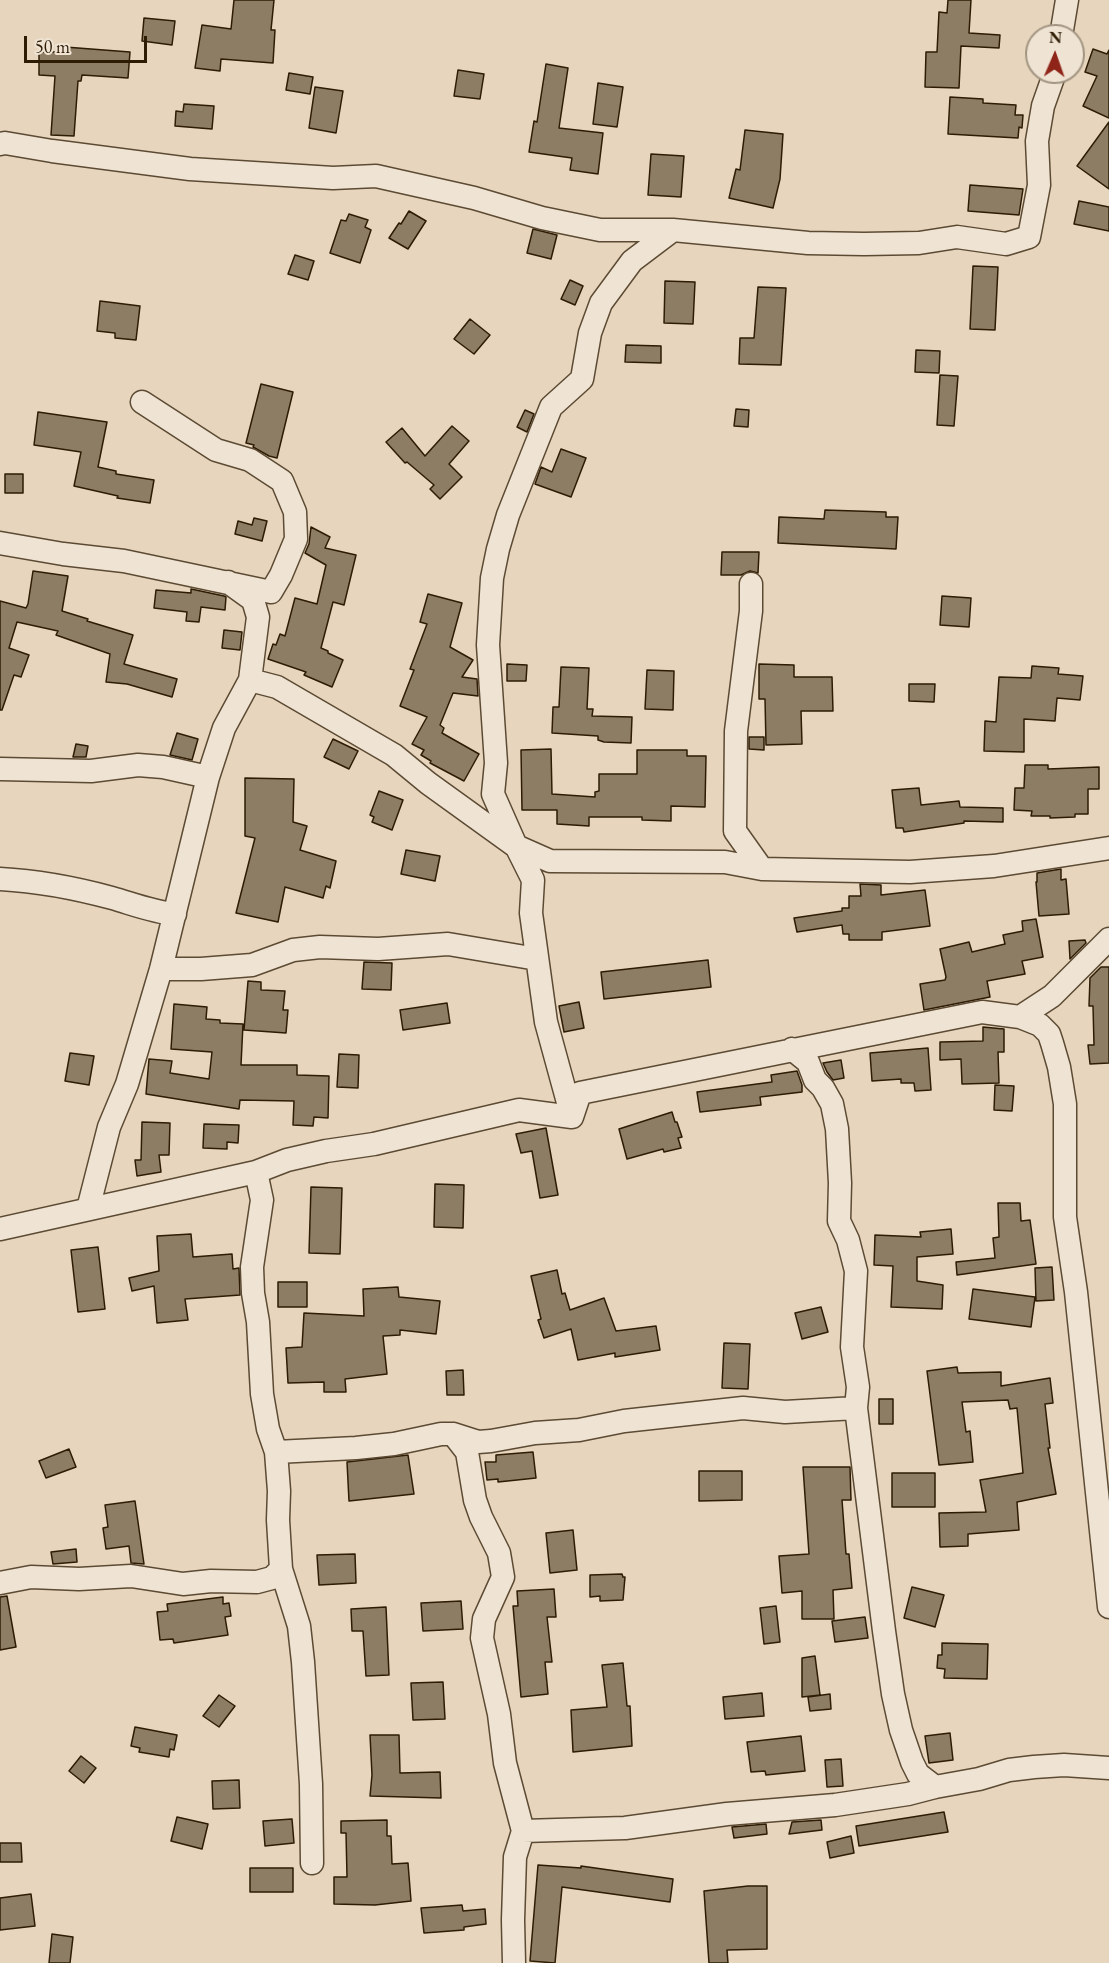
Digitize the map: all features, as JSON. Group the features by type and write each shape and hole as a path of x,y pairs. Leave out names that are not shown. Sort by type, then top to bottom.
{"street":[{"path":"1063,24 1067,0"},
{"path":"0,144 190,169 333,178 376,176 474,198 542,218 600,230 673,230 808,243 919,243 957,237 1006,244 1029,237 1039,185 1037,141 1043,106 1051,84"},
{"path":"572,1117 546,1022 531,913 533,880 493,794 496,763 488,645 492,578 508,515 551,407 582,379 590,333 601,303 632,261 673,230"},
{"path":"0,543 63,554 124,561 271,592 281,575 296,538 295,512 282,481 250,460 216,450 142,402"},
{"path":"88,1209 109,1127 127,1084 161,969 208,777 224,728 250,680 258,617 253,600 228,582"},
{"path":"751,584 751,610 736,731 735,831 762,869"},
{"path":"250,680 277,687 394,755 428,783 516,846 550,861 725,862 762,869 910,872 994,866 1109,848"},
{"path":"0,769 91,771 138,765 163,767 208,777"},
{"path":"0,879 61,887 112,898 160,913 176,914"},
{"path":"1020,1017 1052,996 1109,939"},
{"path":"161,969 252,965 293,950 320,947 378,949 448,944 537,959"},
{"path":"572,1117 580,1093 792,1049 982,1012 1020,1017 1040,1025 1049,1034 1059,1067 1064,1095 1065,1217 1076,1292 1109,1607"},
{"path":"792,1049 808,1062 815,1080 823,1088 832,1104 837,1129 840,1183 839,1221 848,1240 856,1271 852,1347 858,1387 856,1408 884,1630 901,1730 918,1774 935,1787"},
{"path":"0,1229 256,1172 287,1160 326,1151 374,1144 519,1110 572,1117"},
{"path":"256,1172 262,1200 252,1267 253,1293 258,1322 262,1394 268,1429 276,1452 281,1569 299,1626 303,1662 311,1784 312,1863"},
{"path":"276,1452 394,1444 441,1434 453,1434 478,1442 491,1441 535,1433 579,1430 624,1421 732,1409 785,1412 856,1408"},
{"path":"453,1434 467,1452 475,1500 499,1552 503,1576 484,1619 482,1638 500,1714 505,1763 523,1831 515,1857 514,1963"},
{"path":"0,1583 31,1577 79,1579 131,1576 183,1584 211,1581 257,1582 272,1578 281,1569"},
{"path":"523,1831 625,1828 727,1814 836,1805 908,1794 979,1779 1009,1770 1034,1767 1064,1765 1109,1768"}],"building":[{"path":"234,0 274,0 271,30 275,30 273,63 221,59 220,71 195,68 202,25 231,29"},
{"path":"948,0 971,0 969,33 1000,35 999,48 961,46 959,88 925,87 926,52 937,52 939,12 947,13"},
{"path":"144,18 175,21 172,45 142,41"},
{"path":"65,47 130,52 128,78 82,75 81,81 78,81 74,136 51,135 55,76 39,75 39,52 65,52"},
{"path":"1093,49 1107,54 1109,50 1109,118 1083,106 1097,76 1085,72"},
{"path":"546,64 568,68 559,128 603,133 598,174 570,170 572,158 529,152 534,121 537,122"},
{"path":"458,70 484,74 480,99 454,96"},
{"path":"289,73 313,77 310,94 286,90"},
{"path":"598,83 623,87 617,127 593,124"},
{"path":"315,87 343,91 336,133 309,128"},
{"path":"950,97 983,99 983,103 1016,105 1015,115 1023,115 1018,138 948,134"},
{"path":"184,104 214,106 212,129 175,126 176,111 183,112"},
{"path":"1109,122 1109,189 1077,166"},
{"path":"745,130 783,134 780,179 773,208 729,198 736,169 740,170"},
{"path":"651,154 684,156 681,197 648,195"},
{"path":"970,185 1023,189 1019,215 968,211"},
{"path":"1079,201 1109,207 1109,231 1074,224"},
{"path":"409,211 426,221 408,249 389,238"},
{"path":"349,214 368,220 365,227 371,230 360,263 330,253 341,220 346,221"},
{"path":"533,229 557,235 551,259 527,253"},
{"path":"295,255 314,261 308,280 288,274"},
{"path":"973,266 998,267 995,330 970,329"},
{"path":"570,280 583,286 575,305 561,299"},
{"path":"665,281 695,282 693,324 664,323"},
{"path":"758,287 786,288 781,365 739,364 740,338 754,338"},
{"path":"100,301 140,306 136,340 115,338 115,333 97,331"},
{"path":"470,319 490,335 474,354 454,339"},
{"path":"626,345 661,346 661,363 625,362"},
{"path":"916,350 940,351 939,373 915,372"},
{"path":"940,375 958,376 954,426 937,425"},
{"path":"261,384 293,392 277,458 246,443"},
{"path":"736,409 749,410 748,427 734,426"},
{"path":"525,410 534,414 527,432 517,427"},
{"path":"38,412 107,422 98,467 116,471 116,474 154,480 150,503 117,498 118,496 74,486 81,452 34,445"},
{"path":"452,426 469,441 449,464 462,477 440,499 430,489 434,485 407,462 405,463 386,442 402,428 425,456"},
{"path":"561,449 586,458 571,497 535,484 541,467 552,472"},
{"path":"5,474 23,474 23,493 5,493"},
{"path":"825,510 886,512 886,517 898,517 896,549 778,543 779,517 824,519"},
{"path":"254,518 267,521 262,541 235,534 238,521 252,525"},
{"path":"311,527 330,537 325,548 356,555 344,605 333,602 321,648 343,660 332,687 304,675 306,672 268,659 273,644 276,645 280,634 285,636 295,598 317,604 326,565 305,553 309,544"},
{"path":"722,552 759,552 758,573 750,571 741,575 721,575"},
{"path":"33,571 68,576 62,611 133,635 124,664 177,679 172,697 127,684 106,682 110,654 56,635 58,631 17,622 9,648 29,655 21,677 14,675 2,710 0,710 0,601 26,608"},
{"path":"191,589 226,597 225,610 201,607 199,622 186,621 187,612 154,608 156,590 191,593"},
{"path":"428,594 462,603 450,647 473,660 462,677 477,679 478,696 453,693 440,725 444,728 442,733 479,754 464,781 430,763 431,761 421,755 424,750 412,744 427,717 400,706 414,670 410,669 427,624 420,622"},
{"path":"942,596 971,598 969,627 940,625"},
{"path":"224,630 242,632 240,650 222,648"},
{"path":"507,664 527,665 526,681 507,681"},
{"path":"759,664 794,665 794,677 832,677 833,711 801,711 802,744 766,745 765,699 759,699"},
{"path":"1032,666 1059,668 1058,674 1083,676 1080,700 1057,698 1055,721 1024,719 1024,752 984,751 985,721 996,722 999,677 1031,678"},
{"path":"561,667 589,668 587,709 593,709 592,716 632,717 631,743 604,742 598,740 598,736 552,733 553,707 559,707"},
{"path":"647,670 674,671 673,710 645,709"},
{"path":"909,684 935,684 934,702 909,701"},
{"path":"177,733 198,739 192,760 170,755"},
{"path":"749,737 764,737 764,750 749,749"},
{"path":"333,739 358,751 349,769 324,757"},
{"path":"76,744 88,746 86,757 73,757"},
{"path":"551,749 552,794 595,797 595,792 599,791 599,774 637,774 637,750 687,750 687,756 706,756 705,807 671,806 671,821 642,820 642,817 589,817 589,826 557,824 557,810 522,810 521,750"},
{"path":"1025,765 1048,765 1048,769 1099,767 1099,789 1088,789 1088,814 1050,818 1050,816 1031,816 1032,811 1014,810 1015,788 1024,788"},
{"path":"245,778 294,779 293,822 307,826 300,850 336,861 330,888 326,886 323,898 285,887 278,922 236,913 255,838 245,836"},
{"path":"919,788 921,805 959,801 960,807 1003,808 1003,822 964,821 964,823 904,832 903,828 896,828 892,790"},
{"path":"379,791 403,800 392,830 372,822 374,817 370,815"},
{"path":"406,850 440,856 435,881 401,874"},
{"path":"1061,869 1061,880 1066,879 1069,914 1039,916 1037,873"},
{"path":"860,884 881,885 881,895 925,890 930,926 882,932 882,940 849,940 849,934 843,934 842,925 797,932 794,918 849,908 849,896 861,896"},
{"path":"1036,919 1043,957 1022,961 1025,974 987,981 990,997 924,1010 920,984 945,980 946,977 940,949 969,942 972,952 1005,944 1003,935 1023,931 1022,921"},
{"path":"1085,940 1086,943 1070,959 1069,941"},
{"path":"708,960 711,987 604,999 601,972"},
{"path":"364,962 392,963 391,990 362,989"},
{"path":"1101,967 1109,967 1109,1063 1090,1064 1088,1045 1094,1045 1093,1006 1089,1006 1090,978"},
{"path":"248,981 261,982 261,990 285,991 283,1010 288,1010 286,1033 244,1030"},
{"path":"579,1002 584,1028 564,1032 559,1006"},
{"path":"447,1003 450,1023 403,1030 400,1010"},
{"path":"174,1004 207,1007 206,1019 220,1020 220,1023 243,1024 241,1065 297,1065 297,1075 329,1076 328,1118 314,1117 313,1126 293,1125 294,1101 240,1100 239,1109 146,1094 149,1059 172,1061 170,1073 209,1079 212,1052 171,1049"},
{"path":"983,1027 1004,1029 1004,1052 998,1052 999,1083 962,1084 961,1059 940,1060 940,1042 983,1041"},
{"path":"928,1048 931,1090 915,1091 914,1083 901,1083 901,1079 872,1081 870,1053"},
{"path":"70,1053 94,1056 89,1085 65,1081"},
{"path":"339,1054 359,1055 358,1088 337,1087"},
{"path":"841,1060 844,1078 833,1080 823,1063"},
{"path":"797,1071 802,1092 760,1097 761,1105 700,1112 697,1092 772,1082 771,1075"},
{"path":"995,1085 1014,1086 1012,1111 994,1110"},
{"path":"672,1112 682,1137 678,1138 681,1148 664,1152 663,1149 627,1159 619,1129"},
{"path":"142,1122 170,1123 169,1155 159,1155 161,1172 137,1176 135,1160 141,1160"},
{"path":"204,1124 239,1125 238,1143 227,1142 227,1149 203,1148"},
{"path":"546,1128 558,1195 540,1198 532,1151 521,1153 516,1134"},
{"path":"435,1184 464,1185 463,1228 434,1227"},
{"path":"311,1187 342,1188 340,1254 309,1253"},
{"path":"998,1203 1020,1203 1021,1221 1030,1220 1036,1264 957,1275 956,1262 995,1258 993,1238 999,1237"},
{"path":"951,1229 953,1254 917,1257 917,1281 943,1285 942,1309 891,1307 893,1266 874,1265 875,1235 921,1237 920,1232"},
{"path":"191,1234 193,1257 232,1254 233,1269 239,1268 240,1295 185,1299 188,1320 157,1323 154,1286 132,1291 129,1278 159,1271 157,1236"},
{"path":"98,1247 105,1309 78,1312 71,1250"},
{"path":"1052,1267 1054,1300 1036,1301 1035,1268"},
{"path":"557,1270 562,1294 565,1293 570,1310 604,1298 616,1331 656,1326 660,1350 615,1357 615,1353 578,1360 571,1329 544,1338 538,1320 541,1319 531,1276"},
{"path":"278,1282 307,1282 307,1307 278,1307"},
{"path":"398,1287 399,1297 440,1301 436,1334 400,1330 400,1335 383,1336 387,1374 345,1379 346,1392 324,1392 324,1382 288,1383 286,1348 302,1347 304,1313 364,1316 363,1289"},
{"path":"973,1289 1035,1297 1031,1327 969,1319"},
{"path":"821,1307 828,1332 802,1339 795,1313"},
{"path":"724,1343 750,1344 748,1389 722,1388"},
{"path":"957,1367 958,1373 1001,1372 1001,1386 1050,1378 1053,1403 1045,1404 1050,1448 1048,1448 1056,1494 1017,1502 1019,1530 968,1534 968,1546 940,1547 939,1513 986,1512 980,1480 1023,1473 1017,1408 1010,1409 1008,1400 962,1402 966,1432 970,1431 973,1462 939,1465 927,1371"},
{"path":"463,1370 464,1395 447,1395 446,1371"},
{"path":"879,1399 893,1399 893,1424 879,1424"},
{"path":"69,1449 76,1467 46,1478 39,1461"},
{"path":"533,1452 536,1478 498,1482 498,1479 487,1480 485,1462 496,1462 496,1455"},
{"path":"408,1455 414,1494 349,1501 347,1462"},
{"path":"803,1467 850,1467 851,1500 842,1500 846,1554 849,1554 852,1588 833,1590 834,1619 802,1619 802,1591 782,1593 779,1556 809,1554"},
{"path":"699,1471 742,1471 742,1500 699,1501"},
{"path":"892,1473 935,1473 935,1507 892,1507"},
{"path":"135,1501 144,1564 131,1563 129,1546 106,1549 103,1528 108,1527 105,1505"},
{"path":"573,1530 577,1570 550,1573 546,1533"},
{"path":"76,1549 77,1562 53,1564 51,1552"},
{"path":"355,1554 356,1583 319,1585 317,1555"},
{"path":"622,1574 625,1577 623,1600 600,1601 600,1596 590,1597 590,1575"},
{"path":"912,1587 944,1595 935,1627 904,1618"},
{"path":"554,1589 556,1617 547,1617 552,1662 545,1662 548,1694 521,1697 513,1606 518,1606 517,1591"},
{"path":"7,1596 16,1647 0,1650 0,1597"},
{"path":"223,1597 223,1604 229,1603 231,1616 225,1617 228,1635 174,1643 173,1639 160,1640 157,1612 168,1611 167,1604"},
{"path":"461,1601 463,1629 423,1631 421,1603"},
{"path":"776,1606 780,1642 764,1644 760,1608"},
{"path":"386,1607 389,1675 366,1676 363,1631 352,1631 351,1609"},
{"path":"865,1617 868,1638 835,1642 832,1621"},
{"path":"942,1643 988,1644 987,1679 944,1678 945,1669 937,1668 938,1655 942,1655"},
{"path":"815,1656 820,1695 802,1697 802,1658"},
{"path":"623,1663 627,1706 630,1706 632,1746 573,1752 571,1710 607,1707 602,1665"},
{"path":"443,1682 445,1719 413,1720 411,1683"},
{"path":"762,1693 764,1716 725,1719 723,1697"},
{"path":"830,1694 831,1709 810,1711 808,1697"},
{"path":"219,1695 235,1706 219,1727 203,1716"},
{"path":"135,1727 177,1735 174,1750 170,1749 169,1757 139,1752 140,1748 131,1746"},
{"path":"950,1733 953,1760 929,1763 925,1736"},
{"path":"370,1735 399,1735 400,1773 440,1772 441,1798 370,1796 372,1775"},
{"path":"801,1736 805,1771 766,1775 765,1771 751,1772 747,1742"},
{"path":"81,1756 96,1768 84,1783 69,1771"},
{"path":"841,1759 843,1786 827,1787 825,1760"},
{"path":"239,1780 240,1808 213,1809 212,1781"},
{"path":"944,1812 948,1832 859,1846 856,1826"},
{"path":"177,1817 208,1824 202,1849 171,1841"},
{"path":"292,1819 294,1843 265,1846 263,1821"},
{"path":"387,1820 387,1836 391,1836 392,1864 408,1863 411,1901 375,1905 334,1904 334,1877 347,1877 346,1833 341,1833 341,1821"},
{"path":"821,1820 822,1830 789,1834 792,1822"},
{"path":"766,1824 767,1834 734,1838 732,1827"},
{"path":"851,1836 854,1853 830,1858 827,1842"},
{"path":"0,1843 21,1843 22,1862 0,1862"},
{"path":"538,1865 581,1868 581,1866 673,1879 670,1902 562,1887 555,1963 530,1961"},
{"path":"250,1868 293,1868 293,1892 250,1892"},
{"path":"767,1886 767,1949 727,1950 728,1963 709,1963 704,1891"},
{"path":"31,1894 35,1926 0,1930 0,1898"},
{"path":"462,1905 463,1911 485,1909 486,1924 464,1927 464,1930 424,1933 421,1908"},
{"path":"52,1934 73,1937 70,1963 49,1963"}]}
